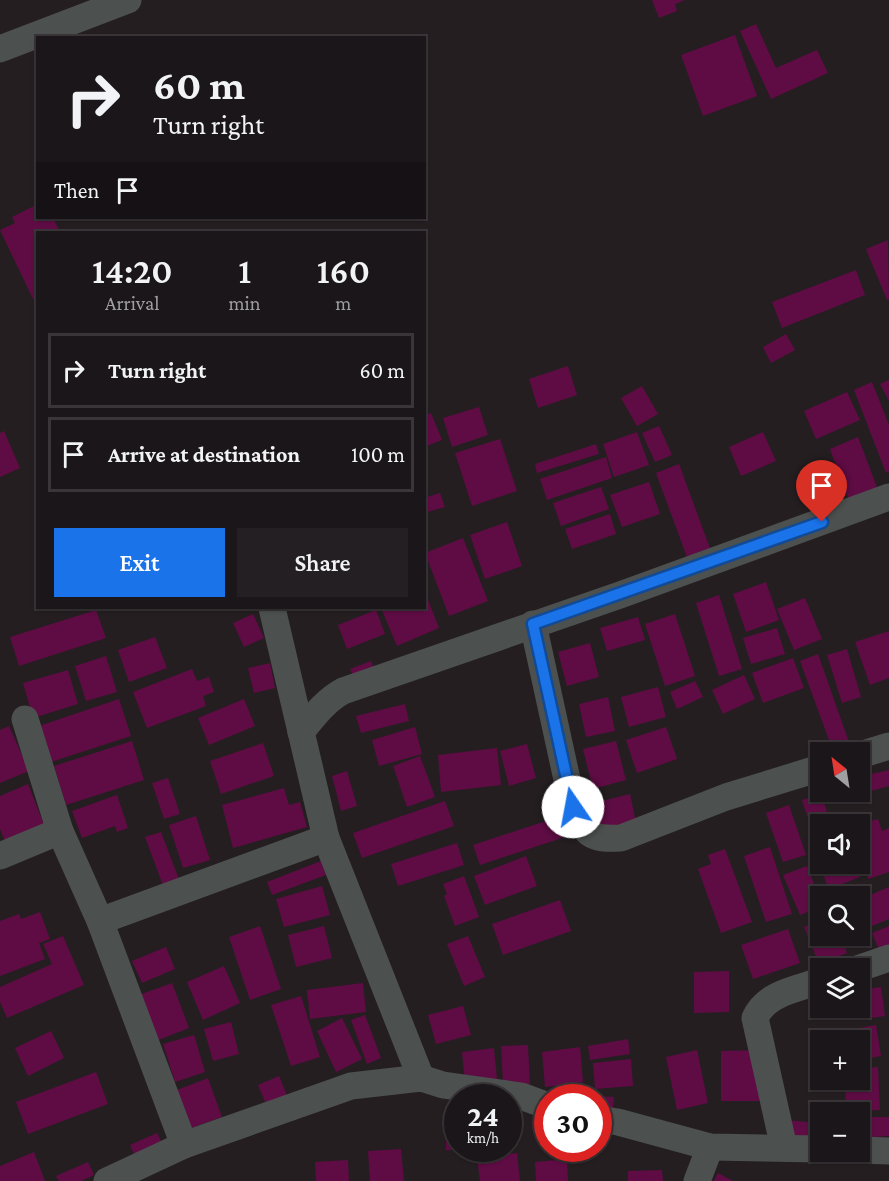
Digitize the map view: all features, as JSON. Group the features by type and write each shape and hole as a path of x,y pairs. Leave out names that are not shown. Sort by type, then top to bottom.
{"street":[{"path":"0,49 128,0"},
{"path":"301,732 321,707 343,691 620,595 889,498"},
{"path":"272,609 326,838 421,1078"},
{"path":"533,624 573,807 582,827 589,834 606,839 621,838 726,797 810,771"},
{"path":"25,719 60,831 100,921 184,1145"},
{"path":"870,752 889,746"},
{"path":"0,856 60,831"},
{"path":"100,921 326,838"},
{"path":"870,965 889,958"},
{"path":"784,1148 755,1018 759,1010 777,996 810,984"},
{"path":"107,1181 184,1145 351,1086 421,1078 443,1085 521,1096 534,1101"},
{"path":"612,1121 710,1146 810,1149"},
{"path":"697,1181 710,1146"},
{"path":"870,1150 889,1151"}],"building":[{"path":"652,0 685,0 675,4 677,11 659,18"},
{"path":"756,24 776,68 817,50 828,73 771,99 740,31"},
{"path":"735,35 757,96 703,116 681,55"},
{"path":"34,206 36,219 54,219 60,231 36,231 36,298 33,299 0,230 15,223 12,217"},
{"path":"888,240 889,299 887,300 866,249"},
{"path":"856,270 865,295 782,328 772,302"},
{"path":"786,334 795,350 771,363 763,347"},
{"path":"568,366 577,395 538,408 529,379"},
{"path":"889,380 889,401 880,384"},
{"path":"872,382 889,425 889,471 886,473 854,390"},
{"path":"642,386 658,414 637,426 621,398"},
{"path":"847,392 860,420 816,439 804,411"},
{"path":"479,407 488,435 452,447 443,418"},
{"path":"431,413 442,440 426,446 426,415"},
{"path":"659,426 672,455 655,462 642,433"},
{"path":"4,431 20,468 0,477 0,433"},
{"path":"637,432 649,465 614,477 603,444"},
{"path":"763,432 776,461 741,476 729,447"},
{"path":"858,437 878,490 849,501 830,449"},
{"path":"500,439 517,491 472,506 455,453"},
{"path":"596,444 599,454 537,473 535,464"},
{"path":"606,457 612,478 547,500 540,479"},
{"path":"679,464 711,551 688,560 656,473"},
{"path":"649,482 660,514 622,527 610,495"},
{"path":"601,487 609,509 561,526 553,503"},
{"path":"440,493 445,507 426,512 426,497"},
{"path":"610,514 616,534 572,549 565,529"},
{"path":"507,522 522,566 485,579 470,535"},
{"path":"463,538 488,601 449,616 426,553"},
{"path":"766,582 779,620 746,632 733,594"},
{"path":"426,595 439,628 397,646 381,609 426,609"},
{"path":"719,595 742,669 719,676 696,603"},
{"path":"805,598 822,639 794,650 777,609"},
{"path":"96,610 106,638 19,666 10,637"},
{"path":"376,610 385,634 347,649 338,625"},
{"path":"253,614 264,638 244,647 233,623"},
{"path":"675,614 695,676 665,686 645,624"},
{"path":"638,617 645,640 607,651 600,628"},
{"path":"777,628 785,654 751,664 743,638"},
{"path":"889,631 889,678 870,685 855,642"},
{"path":"155,637 167,668 129,682 118,650"},
{"path":"590,643 599,677 567,686 558,652"},
{"path":"847,649 861,697 842,703 827,655"},
{"path":"818,654 849,742 830,742 800,661"},
{"path":"106,656 117,692 86,701 75,666"},
{"path":"793,658 804,688 763,703 752,673"},
{"path":"371,661 376,674 356,682 350,669"},
{"path":"270,663 275,688 254,693 248,668"},
{"path":"192,669 197,681 209,677 214,692 203,696 206,706 147,728 133,692"},
{"path":"68,670 78,704 33,718 23,683"},
{"path":"744,675 755,699 723,714 712,690"},
{"path":"695,681 703,697 677,709 670,692"},
{"path":"658,687 666,717 629,727 621,697"},
{"path":"608,697 615,731 586,737 579,704"},
{"path":"119,699 131,736 51,762 39,726"},
{"path":"244,699 255,726 209,745 198,718"},
{"path":"405,704 409,721 361,733 356,716"},
{"path":"9,726 29,771 0,783 0,730"},
{"path":"415,727 422,754 379,766 372,740"},
{"path":"666,727 677,759 637,773 626,740"},
{"path":"132,741 144,780 66,805 54,766"},
{"path":"616,741 626,780 593,789 583,749"},
{"path":"263,743 274,776 221,794 210,761"},
{"path":"527,744 536,778 509,786 500,751"},
{"path":"497,748 501,785 441,792 438,755"},
{"path":"420,756 435,797 407,807 393,766"},
{"path":"889,770 889,786 871,791 870,774"},
{"path":"347,771 357,806 341,811 332,776"},
{"path":"168,778 180,814 164,819 152,783"},
{"path":"28,784 46,830 7,846 0,829 0,796"},
{"path":"284,788 289,805 300,802 307,827 233,848 222,805"},
{"path":"630,794 637,827 601,835 594,803"},
{"path":"117,795 128,828 117,832 115,826 82,838 72,811"},
{"path":"810,797 810,802 824,802 828,814 810,814 810,824 802,800"},
{"path":"445,801 454,826 362,858 353,833"},
{"path":"789,805 806,855 783,862 766,813"},
{"path":"196,816 210,860 183,868 169,825"},
{"path":"555,818 562,838 480,865 473,845"},
{"path":"878,819 882,831 889,828 889,872 868,879 867,874 870,874 870,821"},
{"path":"161,832 180,882 164,888 145,837"},
{"path":"457,843 464,865 398,886 391,864"},
{"path":"770,847 792,914 766,922 744,856"},
{"path":"725,849 752,922 721,933 698,869 711,864 708,855"},
{"path":"526,856 537,886 485,905 474,876"},
{"path":"321,861 326,875 272,895 267,882"},
{"path":"807,866 815,886 810,886 810,911 800,915 783,875"},
{"path":"823,874 859,874 860,877 837,886 828,886"},
{"path":"464,876 479,917 455,926 444,896 447,894 443,884"},
{"path":"322,886 330,915 284,927 276,899"},
{"path":"889,887 889,919 872,926 870,921 870,895"},
{"path":"560,900 571,931 503,955 492,924"},
{"path":"40,912 50,939 39,943 45,959 0,976 0,921 19,914 21,919"},
{"path":"810,924 810,942 804,927"},
{"path":"260,926 281,989 250,1000 229,937"},
{"path":"324,926 332,958 296,967 288,935"},
{"path":"889,926 889,954 882,957 872,933"},
{"path":"788,929 800,963 753,979 741,945"},
{"path":"63,936 84,985 7,1018 0,1002 0,987 52,964 43,944"},
{"path":"468,936 485,977 464,986 447,944"},
{"path":"812,946 845,946 847,953 834,958 817,958"},
{"path":"166,947 175,969 142,983 132,961"},
{"path":"224,966 240,1003 203,1020 187,982"},
{"path":"729,971 729,1012 694,1013 694,972"},
{"path":"172,983 189,1028 156,1041 139,995"},
{"path":"363,983 366,1012 310,1019 307,990"},
{"path":"881,987 885,1016 857,1020 857,1018 870,1018 870,989"},
{"path":"301,996 320,1057 291,1066 271,1005"},
{"path":"463,1006 471,1035 436,1044 428,1015"},
{"path":"365,1015 381,1058 367,1064 351,1020"},
{"path":"342,1018 362,1059 336,1072 317,1031"},
{"path":"231,1022 239,1054 213,1061 204,1029"},
{"path":"876,1025 881,1056 870,1058 870,1030 859,1030 859,1028"},
{"path":"51,1031 64,1058 28,1076 15,1048"},
{"path":"194,1035 205,1072 175,1082 163,1044"},
{"path":"628,1039 630,1054 590,1060 588,1046"},
{"path":"528,1045 530,1084 503,1084 501,1046"},
{"path":"580,1047 583,1082 545,1084 542,1052"},
{"path":"494,1048 497,1079 465,1082 462,1052"},
{"path":"697,1050 708,1103 677,1110 666,1057"},
{"path":"759,1050 759,1101 721,1101 721,1051"},
{"path":"631,1059 633,1086 612,1088 612,1084 595,1084 593,1063"},
{"path":"870,1067 878,1067 880,1110 870,1110 870,1102 846,1102 845,1090 870,1090"},
{"path":"96,1072 108,1104 28,1134 16,1102"},
{"path":"279,1076 289,1100 268,1109 258,1085"},
{"path":"208,1078 222,1117 191,1128 177,1090"},
{"path":"612,1097 614,1097 612,1113"},
{"path":"871,1117 889,1117 889,1136 872,1137"},
{"path":"786,1120 810,1122 810,1139 784,1136"},
{"path":"157,1133 166,1151 138,1163 130,1145"},
{"path":"401,1149 404,1181 370,1181 368,1151"},
{"path":"34,1152 45,1181 0,1181 0,1166"},
{"path":"348,1160 349,1181 316,1181 315,1162"},
{"path":"88,1162 94,1175 81,1181 59,1181 56,1176"},
{"path":"478,1162 518,1162 520,1181 480,1181"},
{"path":"535,1162 567,1162 568,1181 536,1181"},
{"path":"662,1170 663,1181 628,1181 628,1171"},
{"path":"718,1173 733,1181 714,1181"}],"route":[{"path":"573,807 533,624 822,522"}]}
